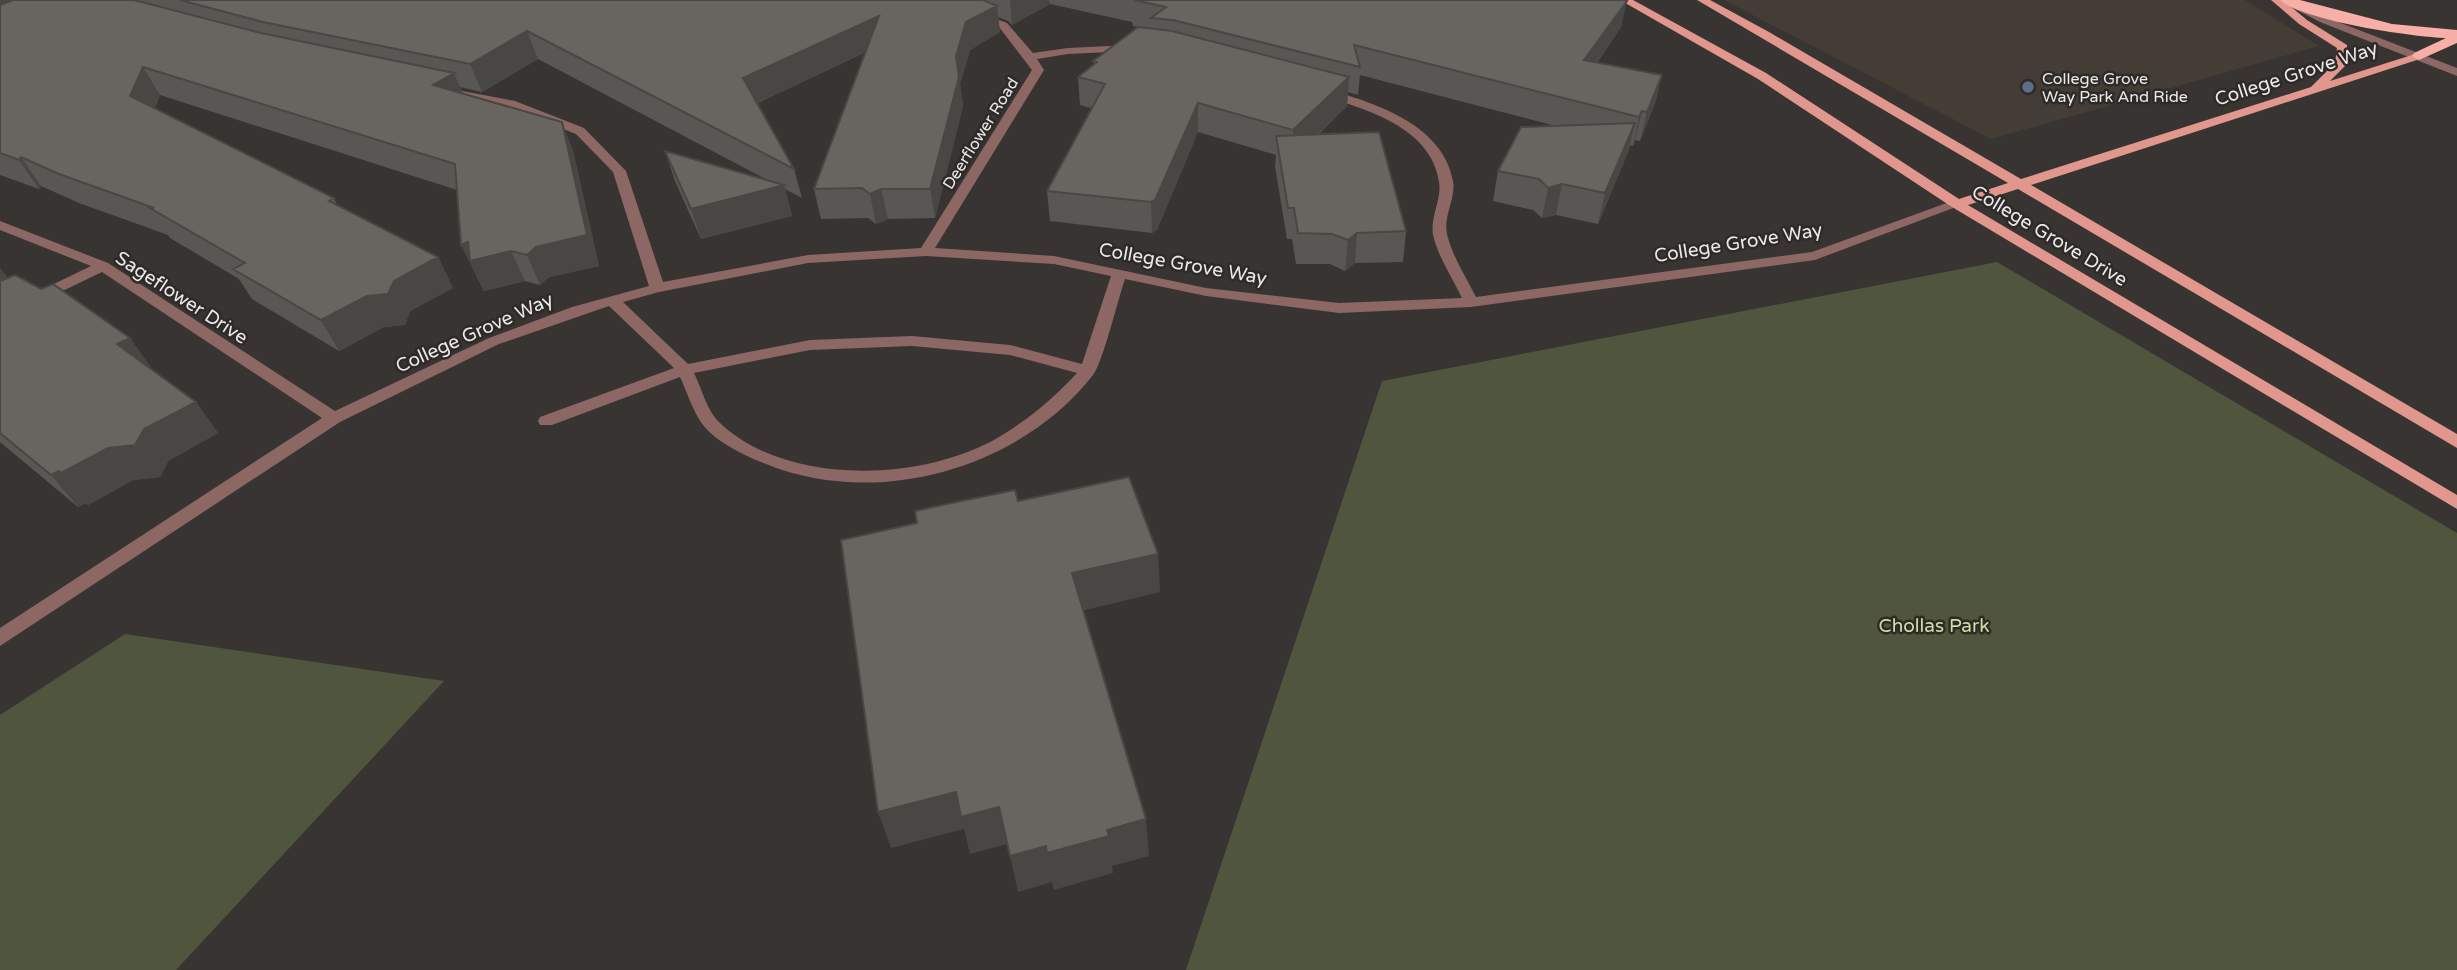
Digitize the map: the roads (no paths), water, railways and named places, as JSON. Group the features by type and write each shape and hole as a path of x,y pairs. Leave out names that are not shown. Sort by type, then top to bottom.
{"highway":[{"path":"2285,0 2391,30 2457,36"},
{"path":"2419,56 2457,36"},
{"path":"2419,56 2457,52"}],"main road":[{"name":"College Grove Drive","path":"1625,0 1762,76 1957,204 2457,503"},
{"name":"College Grove Drive","path":"1703,0 2457,442"},
{"path":"2276,0 2303,22 2343,47 2341,64 2312,90"},
{"name":"College Grove Way","path":"1957,204 2419,56"}],"street":[{"name":"Deerflower Road","path":"926,252 1038,70 1003,25 935,0"},
{"path":"2285,0 2323,20 2457,72"},
{"path":"1030,57 1068,51 1140,50"},
{"path":"433,88 511,104 580,131 619,171 657,288"},
{"path":"1317,90 1356,101 1409,126 1441,161 1447,183 1439,231 1471,302"},
{"name":"College Grove Way","path":"0,638 334,418 494,341 577,310 657,288 807,259 926,252 1054,260 1206,292 1339,307 1471,302 1815,256 1957,204"},
{"name":"Sageflower Drive","path":"0,225 103,267 334,418"},
{"path":"0,316 103,267"},
{"path":"612,300 685,370 710,423 749,451 796,470 870,478 941,467 1003,442 1057,405 1088,371 1119,274"},
{"path":"546,421 685,370 810,345 912,341 1010,351 1088,371"}],"place":[{"name":"College Grove Way Park And Ride","path":"2028,87"}],"park label":[{"name":"Chollas Park","path":"1934,625"}]}
